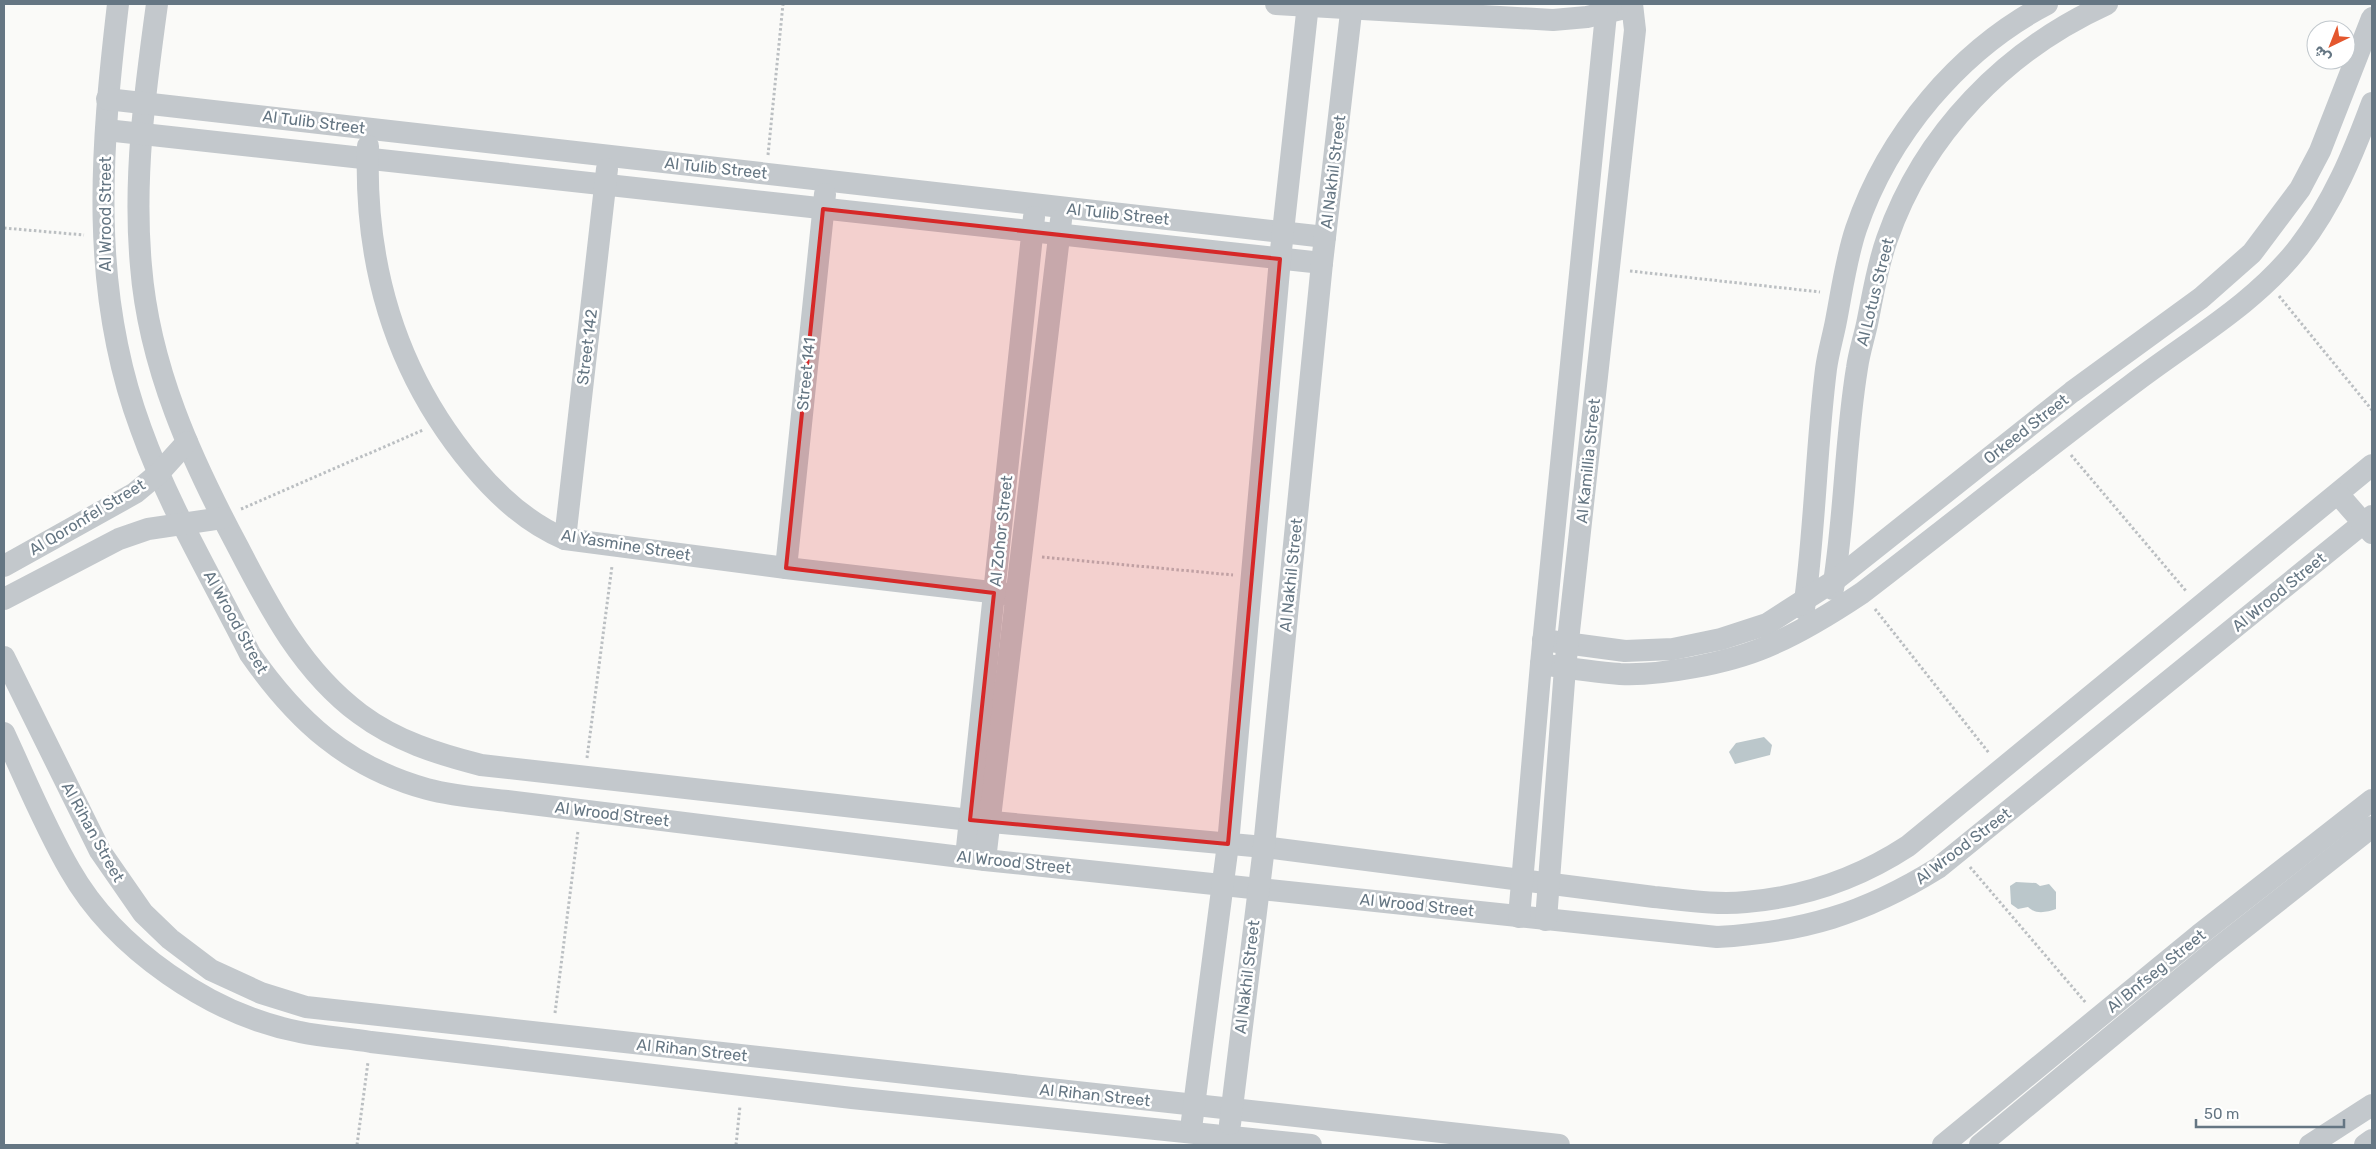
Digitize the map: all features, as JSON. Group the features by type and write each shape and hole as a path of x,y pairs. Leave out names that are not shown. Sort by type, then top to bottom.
{"street":[{"name":"Al Wrood Street","path":"118,4 107,98 102,236 107,288 123,372 141,430 159,473 250,654 269,681 301,718 339,749 382,773 428,789 506,801 976,858 1223,885 1258,887 1546,920 1717,937 1756,934 1795,928 1832,919 1869,906 1904,889 1958,853 2147,699 2369,524"},
{"name":"Al Wrood Street","path":"157,4 140,134 139,219 141,266 147,313 157,358 168,394 187,442 222,518 281,627 328,686 361,715 398,738 439,755 481,765 980,821 1264,847 1654,897 1707,902 1745,902 1782,898 1819,889 1854,876 1887,860 1908,846 2338,494 2369,475"},
{"path":"1276,4 1352,6 1553,20 1587,17 1607,8 1634,4"},
{"name":"Al Kamillia Street","path":"1546,920 1565,668 1635,30 1634,4"},
{"name":"Al Lotus Street","path":"1801,629 1826,367 1840,294 1856,228 1874,185 1910,125 1939,89 1969,59 2001,32 2047,4"},
{"name":"Al Lotus Street","path":"1828,615 1834,581 1857,367 1875,281 1887,239 1904,198 1936,143 1963,109 1990,81 2019,55 2051,33 2107,4"},
{"path":"1189,1139 1228,844 1280,259 1308,5"},
{"name":"Al Nakhil Street","path":"1228,1141 1264,847 1322,263 1352,6"},
{"name":"Al Kamillia Street","path":"1519,917 1543,640 1607,8"},
{"name":"Orkeed Street","path":"1543,640 1625,651 1673,648 1721,639 1767,624 1834,581 2072,392 2201,298 2252,254 2300,189 2320,152 2372,18"},
{"name":"Al Tulib Street","path":"107,98 1325,237"},
{"name":"Orkeed Street","path":"1541,664 1622,674 1670,670 1719,662 1766,648 1828,615 1862,593 2139,379 2220,322 2268,282 2299,247 2329,205 2350,163 2372,103"},
{"name":"Al Yasmine Street","path":"368,128 367,159 372,238 378,275 400,348 416,382 440,423 481,476 542,529 565,538 614,545 1005,594"},
{"name":"Al Tulib Street","path":"106,130 1322,263"},
{"name":"Street 142","path":"565,538 608,156"},
{"name":"Street 141","path":"786,568 826,180"},
{"name":"Al Zohor Street","path":"976,858 1005,594 1036,204"},
{"name":"Al Zohor Street","path":"1005,594 1021,555 1062,207"},
{"path":"2273,228 2299,247"},
{"path":"2201,298 2220,322"},
{"name":"Al Qoronfel Street","path":"4,566 128,497 159,473 187,442"},
{"path":"2338,494 2369,524"},
{"name":"Al Qoronfel Street","path":"4,599 119,539 148,529 184,522 222,518"},
{"name":"Al Rihan Street","path":"4,656 100,851 143,913 170,939 212,970 261,993 306,1007 1231,1110 1495,1142 1559,1145"},
{"path":"2125,669 2147,699"},
{"name":"Al Rihan Street","path":"4,733 70,870 110,922 151,960 197,994 246,1016 299,1032 371,1042 742,1084 1189,1139 1311,1145"},
{"path":"506,801 513,768"},
{"path":"581,810 585,776"},
{"name":"Al Bnfseg Street","path":"1943,1145 2099,1018 2206,944 2303,868 2372,800"},
{"name":"Al Bnfseg Street","path":"2303,868 2372,827"},
{"path":"1648,930 1654,897"},
{"path":"151,960 170,939"},
{"name":"Al Bnfseg Street","path":"1980,1145 2206,944"},
{"path":"2310,1145 2372,1105"},
{"path":"2365,1145 2372,1140"}],"path":[{"path":"766,174 783,4"},
{"path":"4,228 102,236"},
{"path":"1609,268 1840,294"},
{"path":"2268,282 2372,410"},
{"path":"222,518 440,423"},
{"path":"2059,441 2200,608"},
{"path":"585,776 614,545"},
{"path":"1021,555 1251,577"},
{"path":"1862,593 2002,769"},
{"path":"553,1035 581,810"},
{"path":"1958,853 2099,1018"},
{"path":"357,1145 371,1042"},
{"path":"736,1145 742,1084"}],"highlighted area":[{"path":"823,209 1280,259 1228,844 970,820 994,593 786,568"}],"shaded area":[{"path":"1764,737 1772,745 1770,755 1735,764 1729,752 1736,743"},
{"path":"2016,882 2036,883 2040,886 2049,884 2056,892 2056,909 2042,912 2031,910 2028,907 2018,909 2011,904 2010,886"}]}
